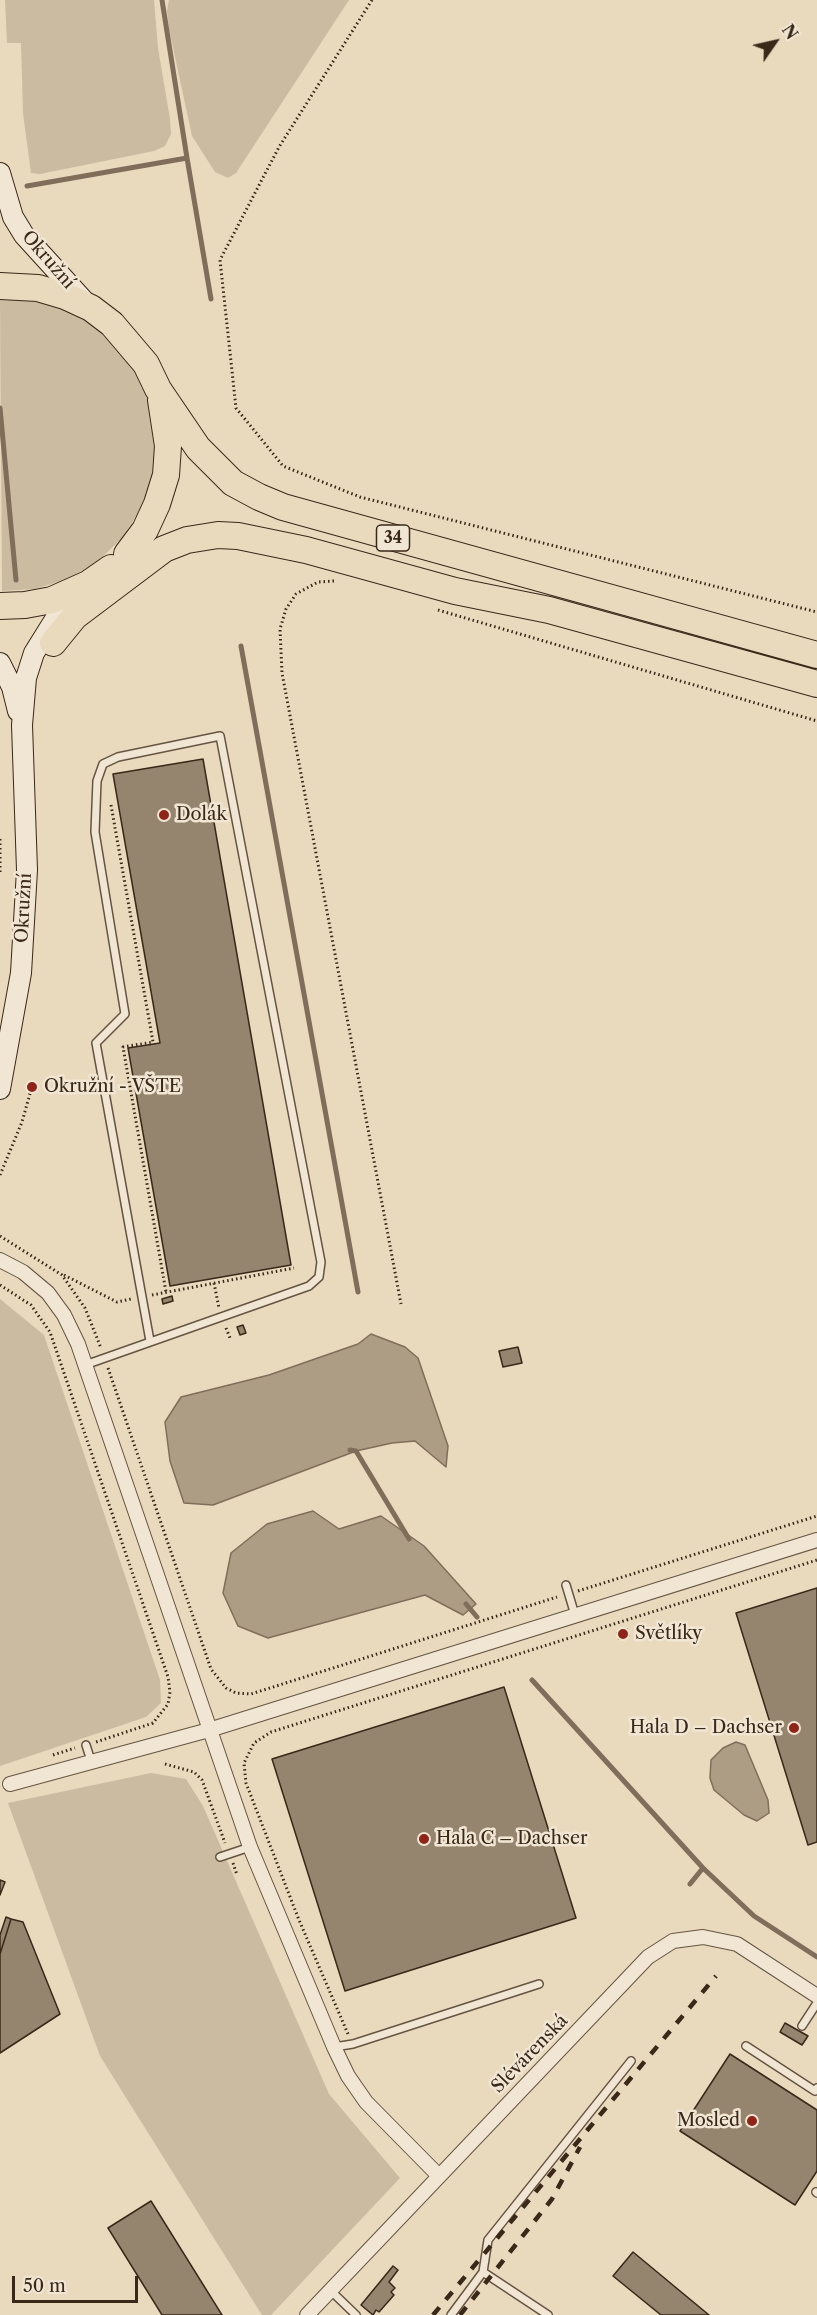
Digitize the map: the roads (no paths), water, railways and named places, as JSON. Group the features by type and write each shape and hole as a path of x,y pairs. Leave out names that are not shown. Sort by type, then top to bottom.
{"highway":[{"name":"34","path":"0,286 38,288 65,296 91,308 112,324 131,343 146,364 158,388 198,448 233,483 283,507 817,655"},
{"name":"34","path":"0,606 25,605 52,600 72,592 105,574 127,554 145,530 158,504 165,476 168,446 166,417 158,388"},
{"path":"127,554 156,535 178,526 212,519 243,520 468,581 549,610"},
{"path":"53,643 75,616 164,549 186,540 218,535 238,536 306,550 455,591 549,610 817,684"}],"main road":[{"name":"Okružní","path":"0,173 13,217 24,235 91,308"},
{"name":"Okružní","path":"0,1089 21,973 27,870 22,725 26,678 34,653 72,592"},
{"path":"26,792 36,682 53,643"},
{"name":"Okružní","path":"0,663 12,687 22,725"}],"street":[{"path":"0,1260 23,1272 48,1293 64,1316 85,1365 250,1847 334,2047 348,2076 366,2102 439,2176"},
{"path":"10,1784 92,1764 209,1730 817,1540"},
{"name":"Slévárenská","path":"308,2315 648,1957 673,1941 704,1937 737,1944 817,1996"}],"lane":[{"path":"85,1365 309,1286 319,1277 321,1262 220,736 117,757 103,764 97,782 94,832 125,1014 96,1043 150,1341"},
{"path":"566,1585 575,1616"},
{"path":"86,1745 92,1764"},
{"path":"220,1857 250,1847"},
{"path":"334,2047 353,2044 539,1984"},
{"path":"802,2026 817,2003"},
{"path":"746,2046 815,2091 817,2088"},
{"path":"451,2315 483,2272 488,2240 631,2061"},
{"path":"483,2272 548,2315"},
{"path":"330,2290 356,2315"}],"waterway":[{"path":"27,186 187,158 162,0"},
{"path":"187,158 211,299"},
{"path":"0,408 16,580"},
{"path":"241,646 358,1292"},
{"path":"350,1450 356,1451 409,1539"},
{"path":"466,1604 477,1617"},
{"path":"532,1680 703,1868 754,1916 817,1957"},
{"path":"690,1884 703,1868"}],"railway":[{"path":"433,2315 716,1976"},
{"path":"460,2315 552,2199 580,2147"}],"place":[{"name":"Dolák","path":"164,815"},
{"name":"Okružní - VŠTE","path":"32,1087"},
{"name":"Světlíky","path":"623,1634"},
{"name":"Hala D – Dachser","path":"794,1728"},
{"name":"Hala C – Dachser","path":"424,1839"},
{"name":"Mosled","path":"752,2121"}]}
